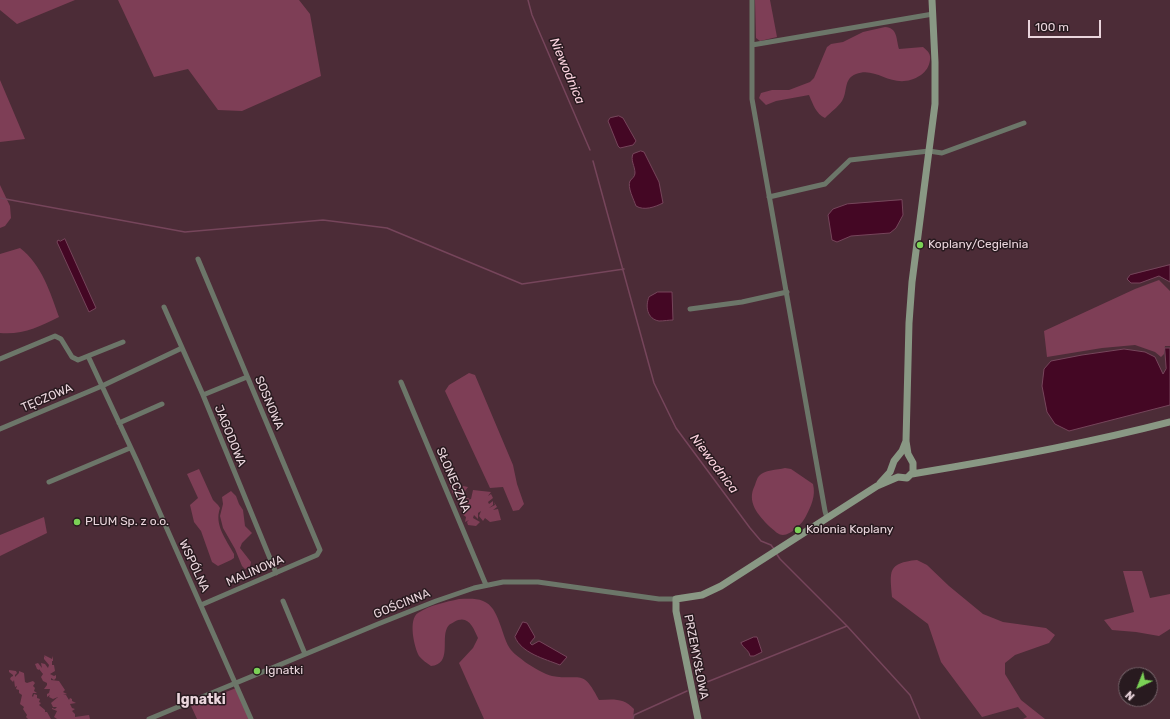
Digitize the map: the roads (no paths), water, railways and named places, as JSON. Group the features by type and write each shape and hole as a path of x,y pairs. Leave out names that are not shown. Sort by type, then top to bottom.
{"street":[{"path":"752,0 752,99 787,292 824,511 827,518"},
{"path":"912,474 912,462 906,441 908,330 912,282 936,84 932,0"},
{"path":"752,45 933,14"},
{"path":"769,197 825,184 850,160 929,151 942,152 1024,123"},
{"name":"SOSNOWA","path":"198,259 320,550 318,555"},
{"path":"690,309 742,302 787,292"},
{"name":"JAGODOWA","path":"164,307 203,395 276,573"},
{"path":"0,359 55,336 61,339 74,359 80,360 124,342"},
{"name":"TĘCZOWA","path":"0,429 102,386 182,348"},
{"name":"WSPÓLNA","path":"88,356 251,719"},
{"path":"203,395 248,377"},
{"name":"SŁONECZNA","path":"401,382 486,585"},
{"path":"119,423 162,404"},
{"path":"676,599 702,595 711,591 877,486 898,477 907,478 912,474 935,471 1109,437 1170,422"},
{"path":"877,486 887,476 906,441"},
{"path":"48,482 130,448"},
{"path":"898,458 902,457 920,468 935,471"},
{"path":"892,465 894,474 898,477"},
{"name":"MALINOWA","path":"201,605 318,555"},
{"name":"GOŚCINNA","path":"150,719 436,601 486,585 509,582 538,582 659,599 676,599"},
{"name":"PRZEMYSŁOWA","path":"676,599 676,611 698,719"},
{"path":"283,601 305,654"}],"waterway":[{"name":"Niewodnica","path":"528,0 532,15 590,150"},
{"name":"Niewodnica","path":"593,161 654,383 676,428 750,528 761,541 771,545 774,549"},
{"path":"0,198 185,232 323,220 387,228 522,284 624,269"},
{"name":"Niewodnica","path":"776,553 780,559 847,626 910,695 920,719"},
{"path":"697,686 847,626"},
{"path":"633,719 634,715 687,691"}],"place":[{"name":"Koplany/Cegielnia","path":"920,245"},
{"name":"PLUM Sp. z o.o.","path":"77,522"},
{"name":"Kolonia Koplany","path":"798,530"},
{"name":"Ignatki","path":"257,671"}],"district":[{"name":"Ignatki","path":"201,700"}]}
